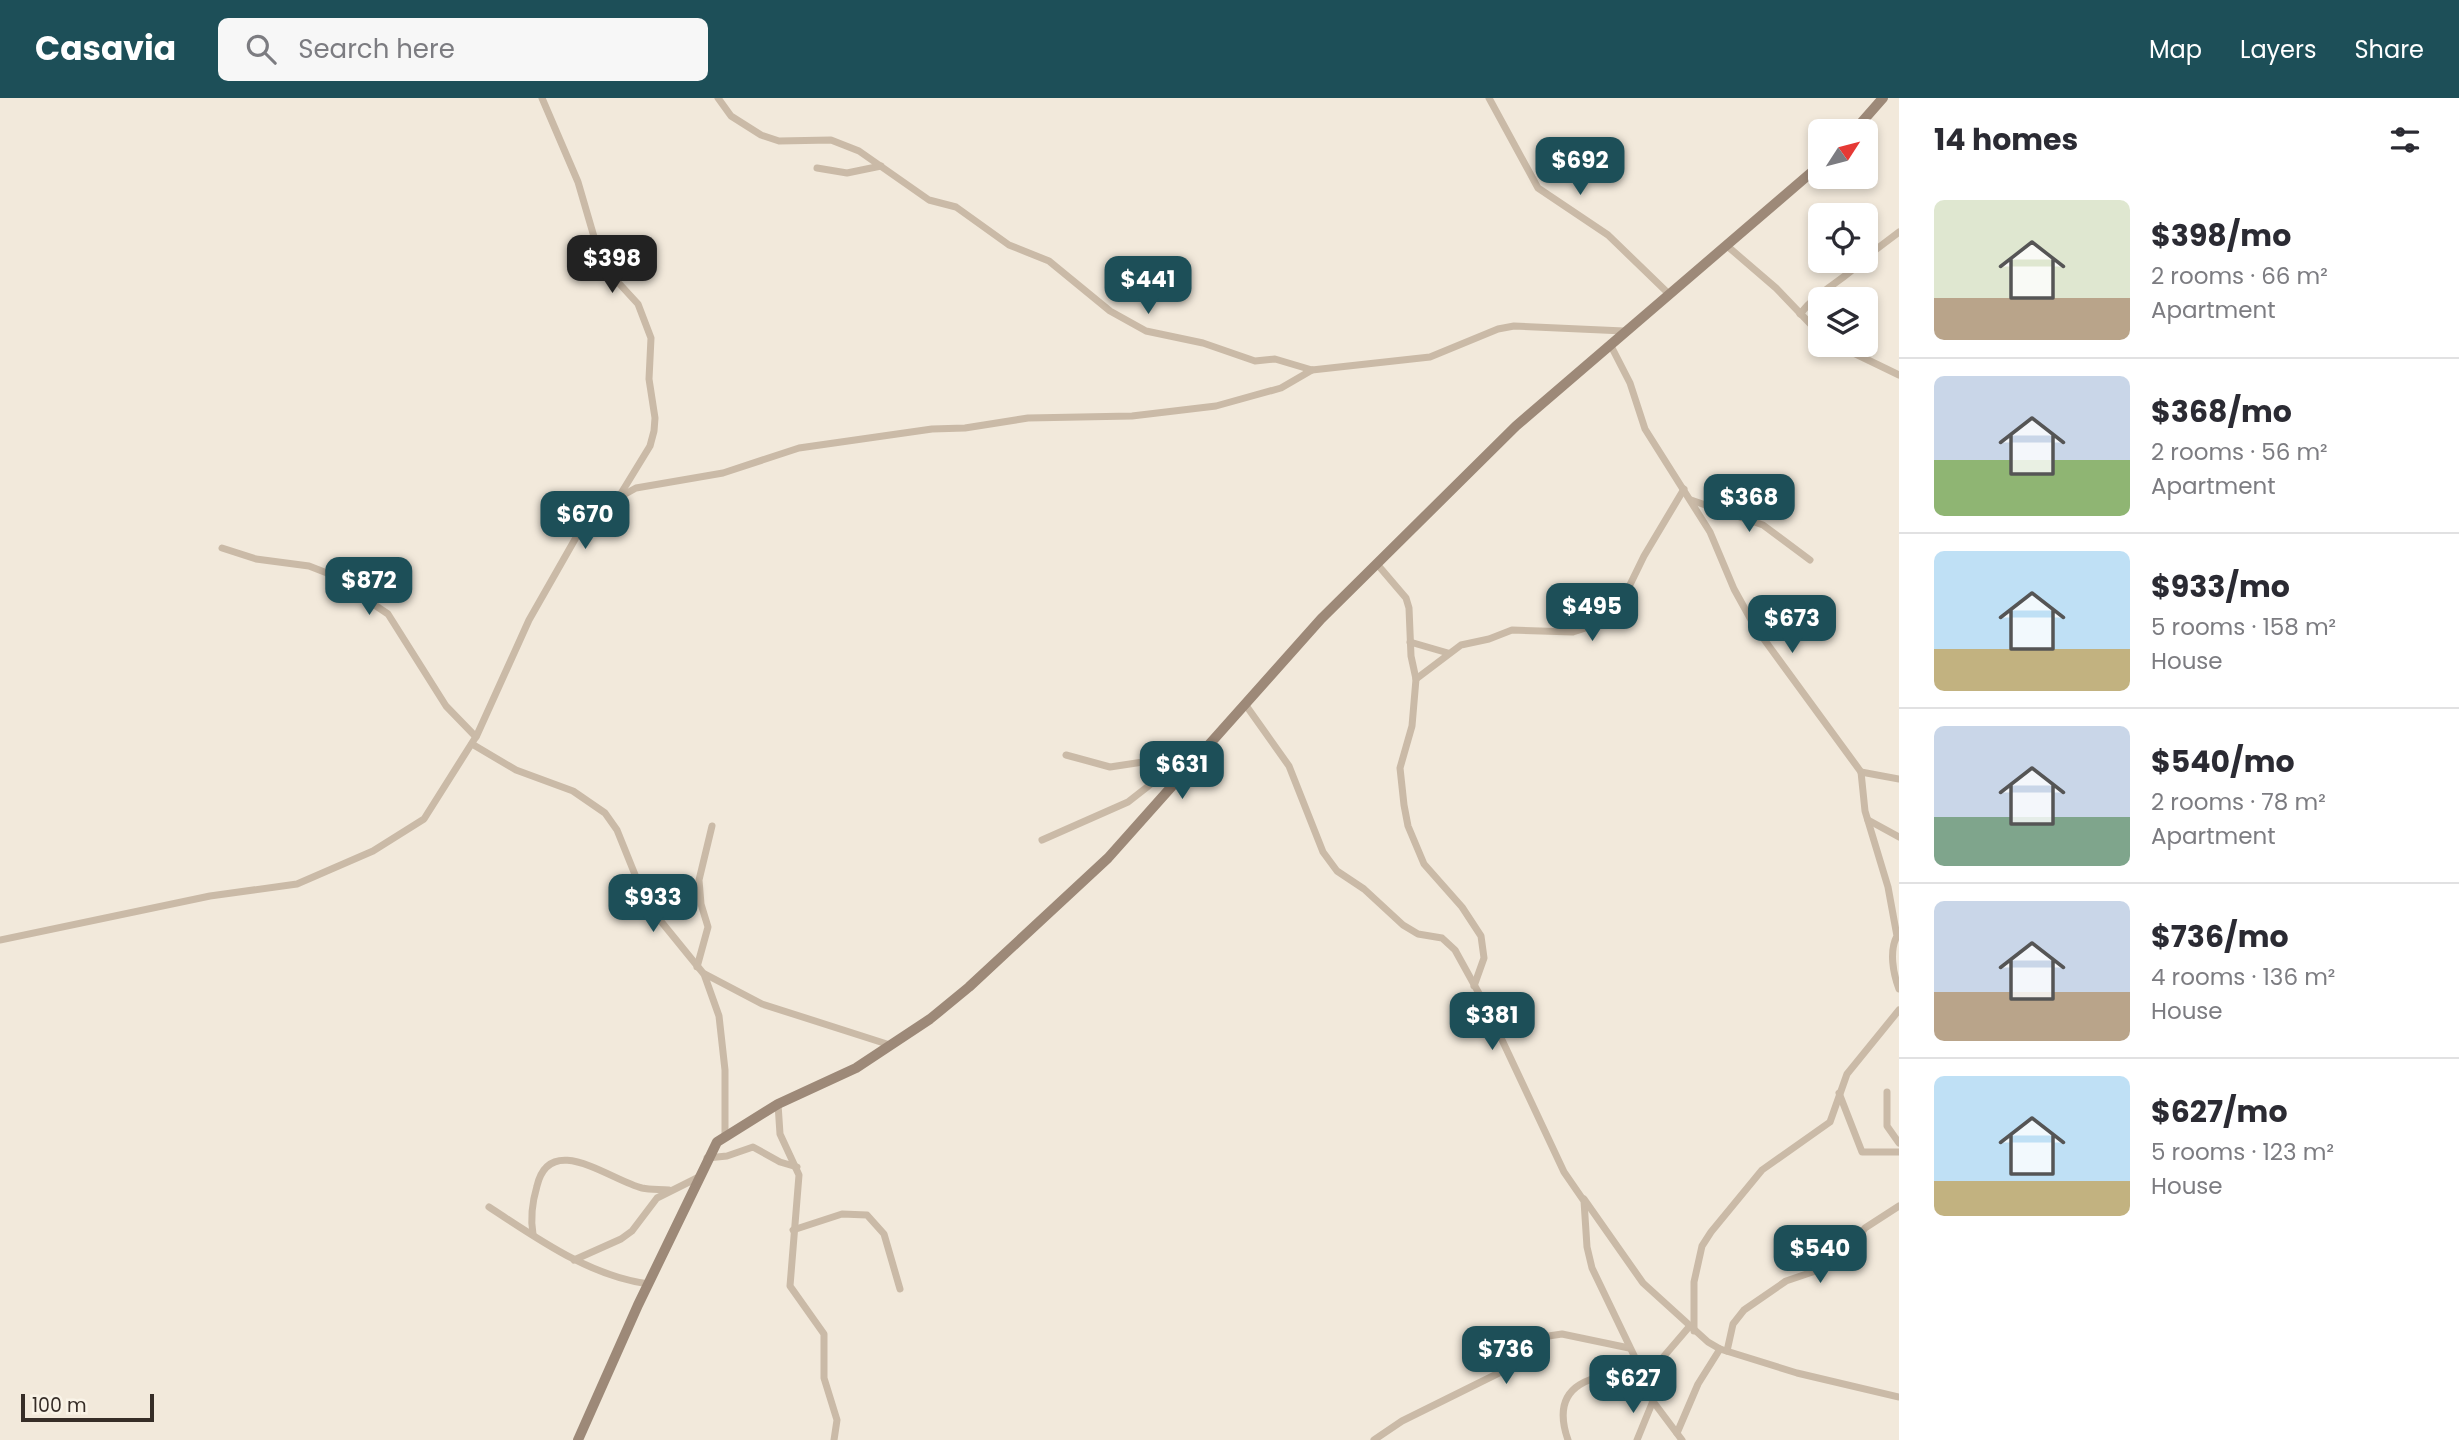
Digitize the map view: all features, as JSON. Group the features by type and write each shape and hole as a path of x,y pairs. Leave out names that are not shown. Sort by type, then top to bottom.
{"street":[{"path":"542,98 578,182 597,247 615,279 638,304 651,338 649,379 656,418 654,431 646,453 619,496"},
{"path":"718,98 731,116 761,135 779,141 811,138 842,142 929,200 956,207 1009,245 1049,261 1110,311 1146,331 1203,344 1255,361 1275,359 1312,370 1430,357 1498,329 1514,326 1624,331"},
{"path":"1489,98 1538,188 1608,235 1669,294"},
{"path":"1865,119 1883,98"},
{"path":"817,168 847,173 881,166"},
{"path":"578,1440 707,1158 725,1135 778,1104 856,1068 969,987 1108,858 1245,704 1377,564 1516,426 1808,175"},
{"path":"1878,248 1899,232"},
{"path":"1726,245 1776,288 1808,322"},
{"path":"1800,314 1815,296 1845,273"},
{"path":"1611,344 1630,383 1645,429 1719,547 1734,589 1755,627 1861,772 1868,820 1888,887 1897,936 1893,943 1899,989"},
{"path":"1862,357 1899,375"},
{"path":"0,940 210,897 280,888 328,872 373,851 424,819 474,741 529,620 578,534 598,509 619,496 671,480 723,473 809,446 1028,418 1132,415 1216,407 1281,388 1312,370"},
{"path":"1416,678 1434,668 1448,653 1461,645 1489,639 1512,630 1573,632 1598,624 1624,597 1644,556 1684,489"},
{"path":"1691,500 1763,525 1810,560"},
{"path":"222,548 256,559 309,566 327,573 388,614 446,706 474,741 516,770 573,791 605,813 617,830 642,892 655,914 700,970 719,1016 724,1070 725,1135"},
{"path":"1377,564 1406,598 1409,608 1410,642 1416,678 1412,726 1400,768 1411,836 1424,864 1462,907 1480,936 1484,958 1474,986"},
{"path":"1410,642 1448,653"},
{"path":"1245,704 1289,766 1323,852 1337,871 1364,889 1418,934 1449,942 1474,986 1564,1172 1584,1201 1587,1247 1592,1268 1641,1370 1640,1384 1682,1440"},
{"path":"1066,754 1110,767 1143,762 1160,777"},
{"path":"1861,772 1899,779"},
{"path":"1042,840 1128,802 1160,777 1182,777"},
{"path":"1868,820 1899,837"},
{"path":"700,970 708,927 701,904 699,880 712,826"},
{"path":"700,970 762,1004 891,1045"},
{"path":"1640,1384 1692,1329 1694,1282 1702,1246 1711,1232 1762,1170 1796,1143 1825,1128 1833,1115 1847,1074 1899,1010"},
{"path":"1839,1092 1862,1152 1899,1152"},
{"path":"1887,1092 1887,1126 1899,1143"},
{"path":"778,1104 780,1134 797,1167 800,1193 793,1230 790,1286 824,1334 824,1378 837,1420 834,1440"},
{"path":"707,1158 727,1156 753,1147 779,1162 797,1167"},
{"path":"533,1234 530,1217 540,1174 551,1162 567,1160 644,1188 669,1189"},
{"path":"574,1260 632,1231 657,1198 669,1189 699,1177"},
{"path":"1579,1193 1597,1213 1643,1283 1692,1329 1723,1350 1797,1373 1899,1397"},
{"path":"1677,1433 1698,1384 1723,1350 1733,1324 1744,1310 1786,1281 1830,1266 1848,1253 1865,1228 1899,1206"},
{"path":"489,1207 574,1260 628,1280 649,1284"},
{"path":"793,1230 842,1214 867,1215 884,1234 900,1289"},
{"path":"1374,1440 1402,1421 1496,1376 1535,1338 1562,1334 1629,1348"},
{"path":"1568,1440 1563,1409 1573,1389 1598,1374 1641,1370"},
{"path":"1637,1440 1653,1401"}]}
